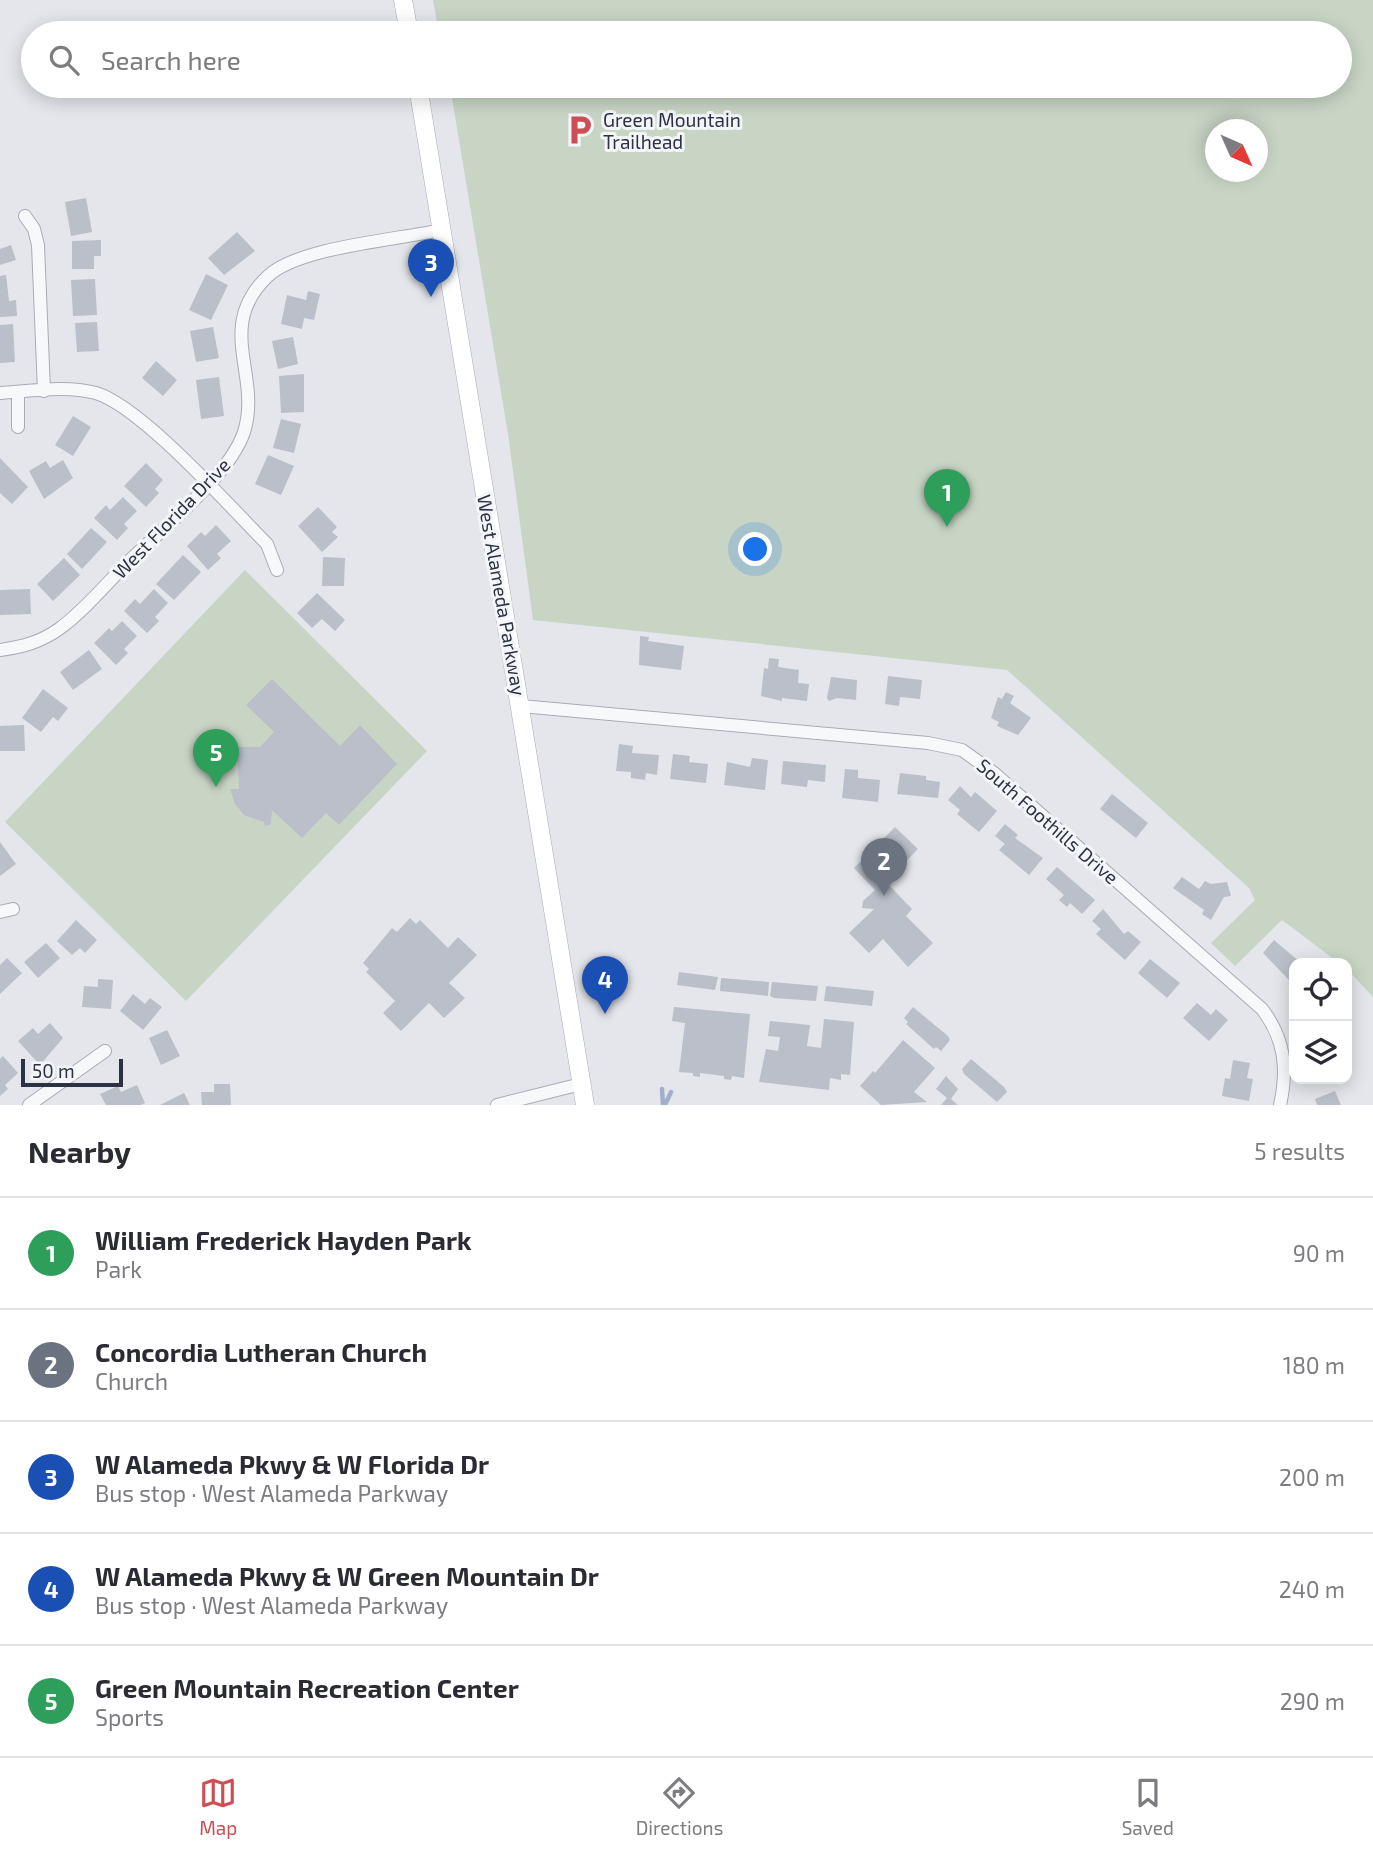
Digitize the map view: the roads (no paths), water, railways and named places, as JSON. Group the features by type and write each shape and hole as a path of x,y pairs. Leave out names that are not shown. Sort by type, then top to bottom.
{"main road":[{"path":"403,0 407,21"},
{"name":"West Alameda Parkway","path":"420,98 585,1105"}],"street":[{"path":"25,216 34,229 38,245 44,391"},
{"name":"West Florida Drive","path":"7,649 47,636 73,617 207,485 233,455 245,430 248,401 239,340 244,312 257,288 276,269 301,258 441,230"},
{"path":"0,393 73,389 110,399 147,425 267,544 277,570"},
{"path":"18,392 18,426"},
{"name":"South Foothills Drive","path":"521,706 928,743 970,755 995,773 1262,1009 1276,1029 1284,1052 1285,1077 1280,1105"},
{"path":"0,912 13,909"},
{"path":"29,1105 105,1051"},
{"path":"497,1105 581,1084"}],"waterway":[{"path":"662,1089 663,1105"},
{"path":"665,1105 671,1092"}],"place":[{"name":"Green Mountain Trailhead","path":"580,130"},
{"name":"W Alameda Pkwy & W Florida Dr","path":"431,297"},
{"name":"William Frederick Hayden Park","path":"947,527"},
{"name":"Green Mountain Recreation Center","path":"216,787"},
{"name":"Concordia Lutheran Church","path":"884,896"},
{"name":"W Alameda Pkwy & W Green Mountain Dr","path":"605,1014"}]}
